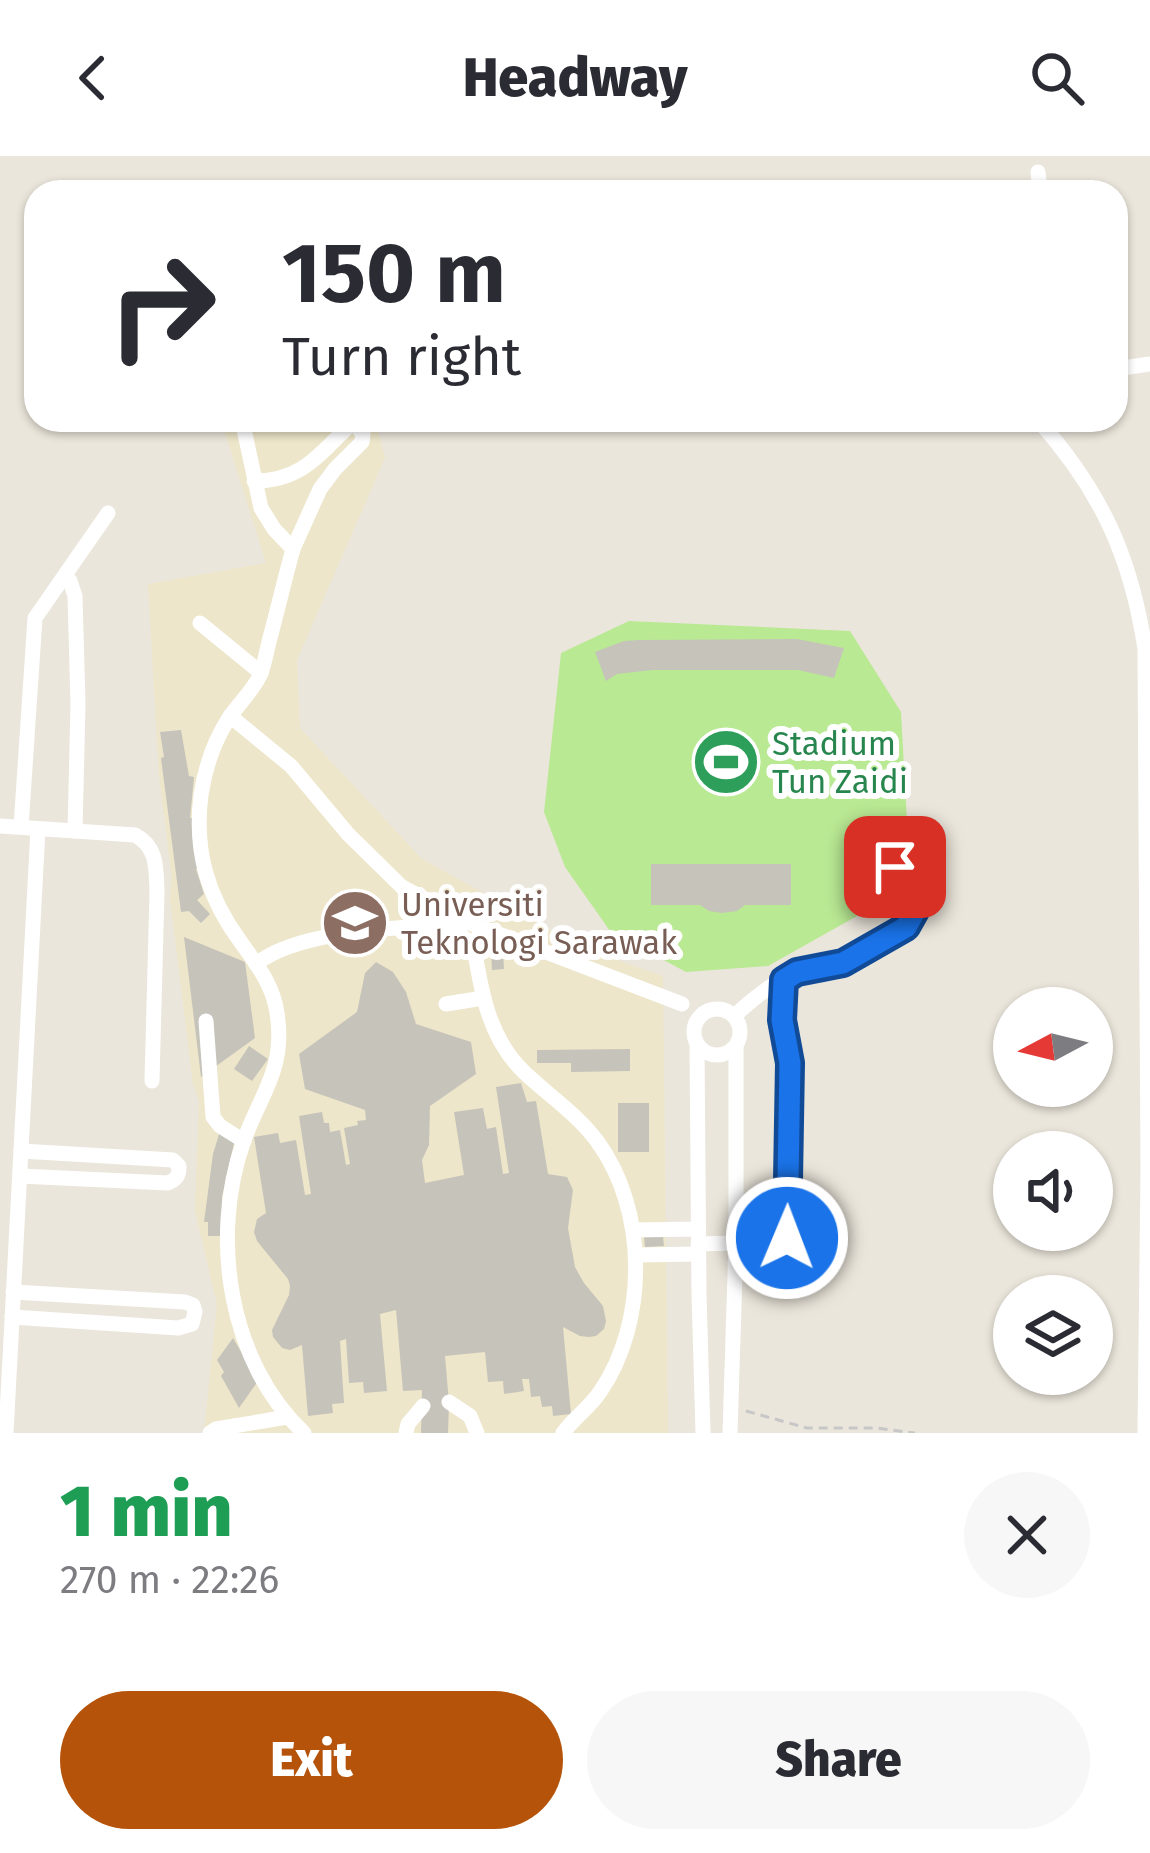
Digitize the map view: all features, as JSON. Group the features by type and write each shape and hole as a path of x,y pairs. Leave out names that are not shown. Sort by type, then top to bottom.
{"street":[{"path":"1038,172 1039,180"},
{"path":"244,432 262,508 293,549"},
{"path":"254,481 292,476 341,432"},
{"path":"304,1433 287,1417 240,1330 229,1222 236,1165 273,1077 278,1013 271,988 214,901 198,825 215,742 261,673 293,549 320,489 362,442 361,432"},
{"path":"1049,432 1081,475 1117,538 1147,650 1145,1433"},
{"path":"6,1433 4,1389 21,1151 35,618 109,513"},
{"path":"65,576 74,589 76,618 75,831"},
{"path":"200,623 261,673"},
{"path":"230,716 291,766 366,854 402,887 470,923 682,1004"},
{"path":"0,826 135,835 145,841 156,863 152,1081"},
{"path":"734,1016 797,972 843,963 906,927 915,911 915,892 895,867"},
{"path":"256,964 278,949 316,939 470,923"},
{"path":"474,946 483,998 505,1049 597,1141 634,1230 632,1310 616,1362 600,1393 563,1433"},
{"path":"735,1263 781,1251 787,1238 790,1063 782,1020 784,980"},
{"path":"446,1005 483,998"},
{"path":"703,1433 697,1045 693,1031 699,1017 717,1008 734,1016 740,1027 730,1433"},
{"path":"206,1021 213,1117 244,1141"},
{"path":"697,1045 716,1056 736,1046"},
{"path":"20,1176 168,1183 179,1174 173,1160 21,1151"},
{"path":"634,1230 698,1242 736,1243"},
{"path":"636,1255 698,1242"},
{"path":"12,1318 178,1328 192,1324 195,1312 185,1302 14,1292"},
{"path":"449,1402 470,1416 477,1433"},
{"path":"406,1433 423,1406"},
{"path":"210,1433 260,1427 287,1417"}],"path":[{"path":"730,1409 758,1412 807,1428 915,1433"}],"shaded area":[{"name":"Universiti Teknologi Sarawak","path":"225,432 378,432 385,458 297,660 300,728 422,859 583,948 663,976 668,1433 204,1433 217,1304 195,1211 199,1101 170,898 148,584 266,563"}],"green space":[{"name":"Stadium Tun Zaidi","path":"629,621 850,631 901,712 907,821 873,907 768,966 686,972 610,931 565,867 544,812 561,653"}],"building":[{"path":"797,639 844,648 834,678 798,670 652,670 617,674 606,681 595,652 639,640"},
{"path":"181,730 189,776 194,777 190,818 204,894 197,900 210,914 201,923 189,911 181,912 161,758 160,732"},
{"path":"651,864 791,864 791,905 745,905 722,913 700,905 651,905"},
{"path":"184,937 245,962 255,1038 201,1077"},
{"path":"491,951 503,951 504,969 492,970"},
{"path":"376,962 393,972 406,992 416,1024 471,1042 476,1074 430,1106 429,1145 422,1160 425,1183 464,1175 454,1112 483,1108 487,1129 496,1127 503,1174 509,1173 496,1087 521,1083 527,1102 536,1101 548,1174 567,1177 573,1190 568,1228 575,1267 603,1306 606,1321 604,1329 589,1337 563,1327 571,1414 553,1416 552,1406 542,1407 540,1396 531,1397 529,1379 522,1379 524,1391 504,1394 503,1381 488,1382 485,1352 445,1356 448,1433 421,1433 422,1390 403,1391 396,1310 380,1314 387,1391 364,1393 363,1382 349,1383 346,1339 340,1341 344,1403 332,1404 333,1413 308,1416 302,1345 282,1348 273,1337 290,1286 254,1232 257,1219 266,1213 254,1137 278,1133 280,1143 296,1140 305,1195 311,1194 299,1116 322,1112 330,1132 340,1130 346,1165 350,1164 344,1128 366,1120 365,1110 305,1089 299,1054 357,1012 365,973"},
{"path":"249,1046 268,1059 252,1081 234,1069"},
{"path":"630,1049 630,1071 571,1072 571,1063 537,1063 537,1050"},
{"path":"618,1103 649,1103 649,1152 618,1152"},
{"path":"220,1131 234,1143 222,1197 221,1236 208,1236 208,1222 204,1222"},
{"path":"663,1236 664,1246 645,1247 644,1237"},
{"path":"233,1338 258,1381 239,1408 217,1360"}],"place":[{"name":"Stadium Tun Zaidi","path":"726,762"},
{"name":"Universiti Teknologi Sarawak","path":"355,923"}],"route":[{"path":"787,1238 790,1063 782,1020 784,980 797,972 843,963 906,927 915,911 915,892 895,867"}]}
